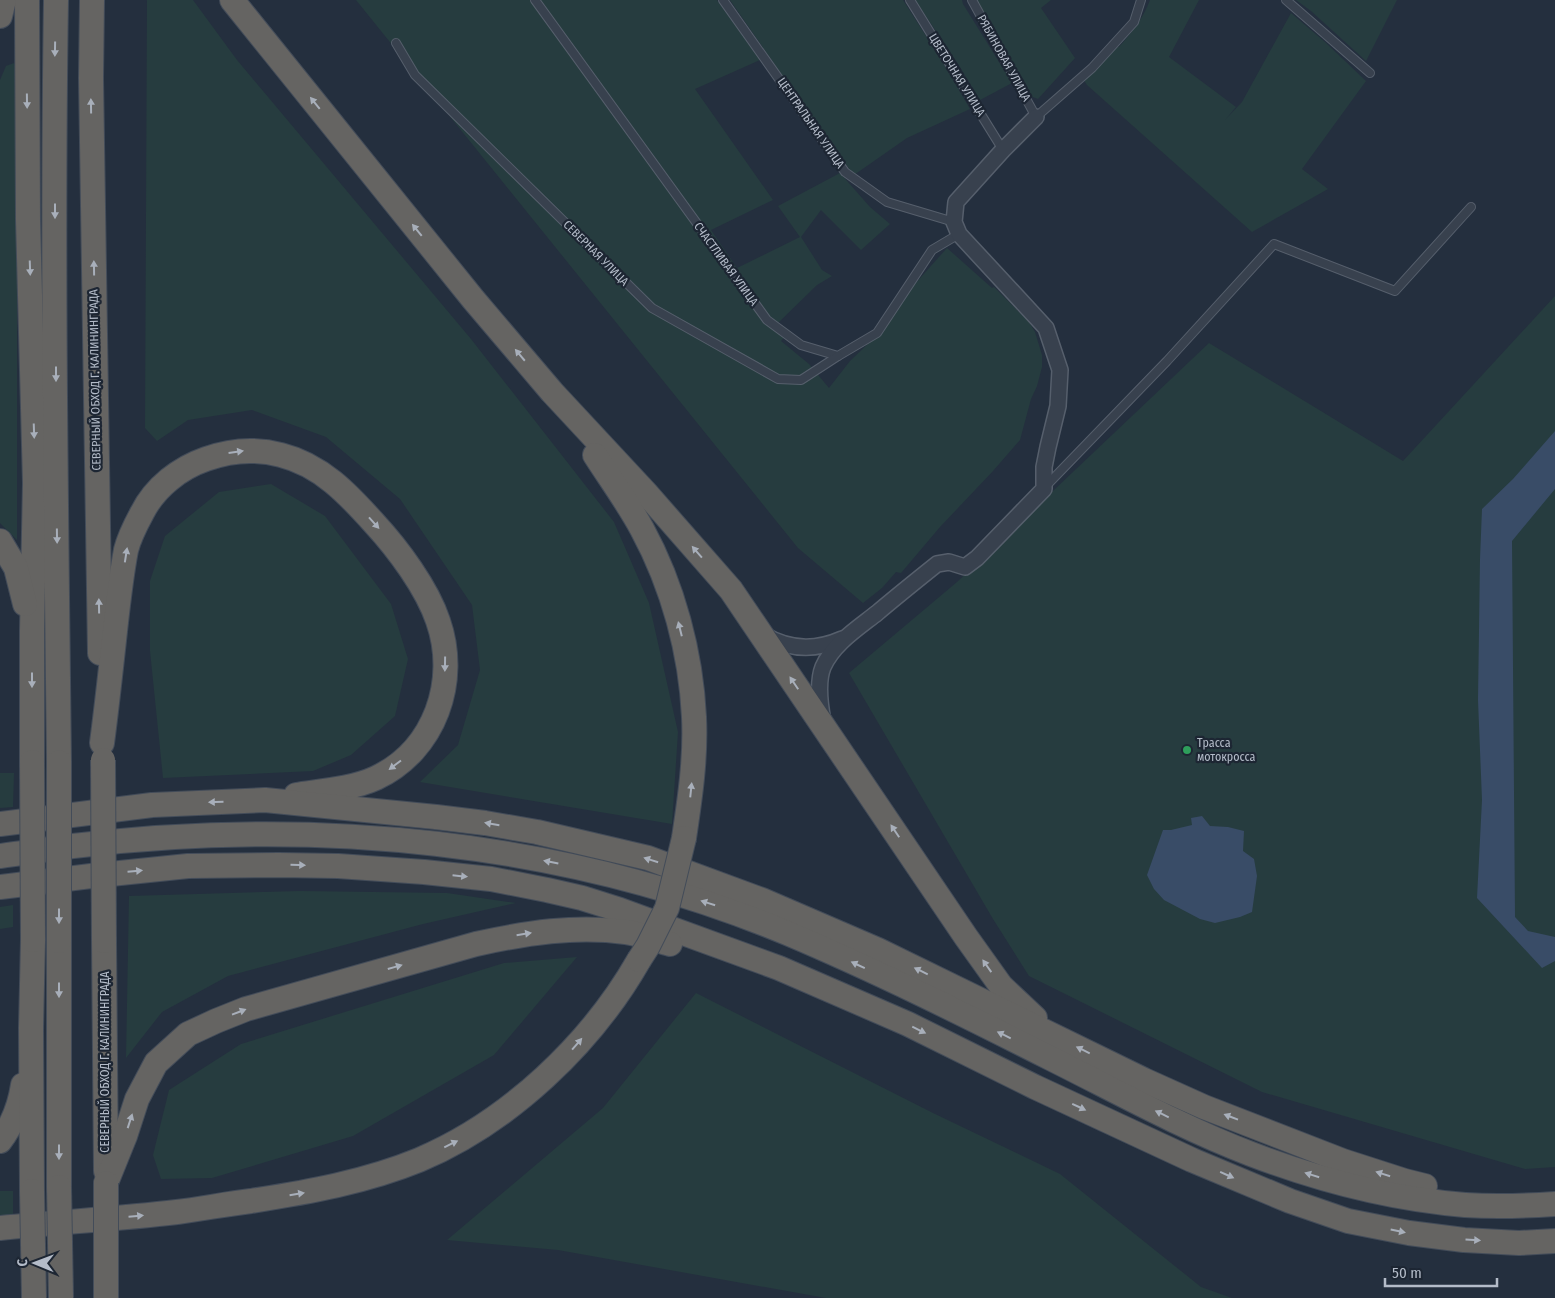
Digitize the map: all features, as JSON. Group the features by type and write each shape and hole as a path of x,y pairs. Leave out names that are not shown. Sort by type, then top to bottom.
{"highway":[{"path":"0,16 4,0"},
{"path":"27,0 28,220 35,483 32,631 33,940 31,1028 34,1298"},
{"path":"56,0 54,74 61,1298"},
{"name":"СЕВЕРНЫЙ ОБХОД Г. КАЛИНИНГРАДА","path":"92,0 91,78 102,751 106,1298"},
{"path":"232,0 473,298 552,392 646,493 731,590 1001,986 1016,1002 1057,1038"},
{"path":"0,1228 177,1212 311,1192 360,1180 419,1160 464,1137 487,1122 527,1093 549,1074 596,1023 631,974 648,946 666,908 684,838 691,790 693,758 694,718 690,681 681,632 672,600 639,524 552,392"},
{"path":"0,824 152,805 265,800 347,787 375,778 393,767 414,750 429,730 439,710 444,687 446,662 444,641 430,600 388,538 348,494 331,480 304,463 282,455 239,450 196,463 160,487 142,511 126,548 102,751"},
{"path":"0,541 16,568 32,631"},
{"path":"265,800 485,823 537,832 648,858 762,900 878,950 1144,1080 1204,1107 1343,1161 1405,1181 1450,1191 1548,1205"},
{"path":"0,856 115,842 247,835 303,835 371,838 439,845 512,855 572,866 665,890 716,906 785,933 928,998 1216,1139 1284,1166 1354,1187 1428,1200 1496,1206 1548,1205"},
{"path":"0,887 188,866 299,865 424,872 491,880 547,890 582,898 620,910 778,968 908,1024 1035,1087 1192,1160 1290,1201 1348,1221 1409,1233 1464,1240 1555,1241"},
{"path":"106,1183 125,1136 137,1099 156,1064 188,1034 246,1009 476,944 526,934 573,929 628,932 727,960 778,968"},
{"path":"0,1141 7,1132 20,1104 31,1028"}],"street":[{"path":"824,727 821,702 823,668 833,652 848,637 937,564 949,562 965,567 978,558 1044,489 1044,467 1058,406 1060,370 1046,328 957,228 956,202 1036,117"},
{"path":"759,632 779,643 799,647 828,645 848,637"}],"lane":[{"name":"СЧАСТЛИВАЯ УЛИЦА","path":"535,0 767,320 801,345 838,356"},
{"name":"ЦЕНТРАЛЬНАЯ УЛИЦА","path":"723,0 845,172 887,202 957,228"},
{"name":"ЦВЕТОЧНАЯ УЛИЦА","path":"910,0 1003,150"},
{"name":"РЯБИНОВАЯ УЛИЦА","path":"972,0 1036,117"},
{"path":"1036,117 1092,68 1134,22 1141,0"},
{"path":"1286,0 1370,73"},
{"name":"СЕВЕРНАЯ УЛИЦА","path":"396,44 415,76 652,308 778,379 800,380 838,356"},
{"path":"1044,489 1167,361 1274,244 1395,291 1471,207"},
{"path":"838,356 877,333 932,250 957,228"}],"green space":[{"path":"147,0 193,0 237,60 471,339 614,522 649,603 678,732 672,824 420,782 458,745 480,670 472,605 400,499 326,437 252,410 188,420 157,441 145,428"},
{"path":"356,0 717,0 760,60 695,89 773,200 711,230 737,268 800,237 778,206 840,173 870,207 890,224 861,250 821,210 801,237 822,270 832,276 817,285 778,323 789,332 781,341 809,364 829,388 850,361 872,340 905,295 947,248 992,288 994,287 1029,322 1035,332 1042,355 1042,367 1020,440 940,527 901,573 896,572 882,588 863,603 798,548"},
{"path":"730,0 903,0 970,109 907,138 854,175 820,130"},
{"path":"915,0 962,0 1012,83 980,100"},
{"path":"973,0 1051,0 1041,8 1075,58 1038,99 1030,96"},
{"path":"1150,0 1199,0 1169,57 1236,107 1225,120 1242,102 1291,13 1366,81 1302,169 1328,189 1252,232 1087,85 1081,76 1112,42 1119,47 1141,19"},
{"path":"1296,0 1397,0 1366,61 1311,11"},
{"path":"14,63 17,71 17,540 0,523 0,80 6,66"},
{"name":"Трасса мотокросса","path":"1555,296 1555,1167 1525,1169 1262,1092 1029,976 993,919 849,673 957,582 1209,343 1403,461"},
{"path":"271,484 325,516 391,604 408,659 395,716 351,755 313,771 163,778 150,651 150,581 165,536 219,492"},
{"path":"0,773 14,773 13,807 0,808"},
{"path":"300,891 447,893 516,903 423,924 228,976 162,1012 126,1058 129,896"},
{"path":"13,905 13,927 0,929 0,907"},
{"path":"577,957 494,1055 353,1136 212,1178 161,1179 153,1155 169,1090 241,1044 504,963"},
{"path":"696,993 933,1113 1060,1174 1201,1287 1232,1298 826,1298 558,1250 447,1240 603,1108"},
{"path":"0,1191 13,1191 13,1217 0,1218"}],"water":[{"path":"1555,431 1555,489 1512,541 1515,917 1528,931 1555,937 1555,961 1542,968 1477,898 1482,800 1478,700 1480,559 1482,509 1513,479"},
{"path":"1202,816 1210,826 1228,827 1244,831 1243,851 1254,859 1257,876 1252,912 1215,923 1200,919 1164,900 1154,889 1147,875 1163,830 1192,825 1191,818"}],"place":[{"name":"Трасса мотокросса","path":"1187,750"}]}
